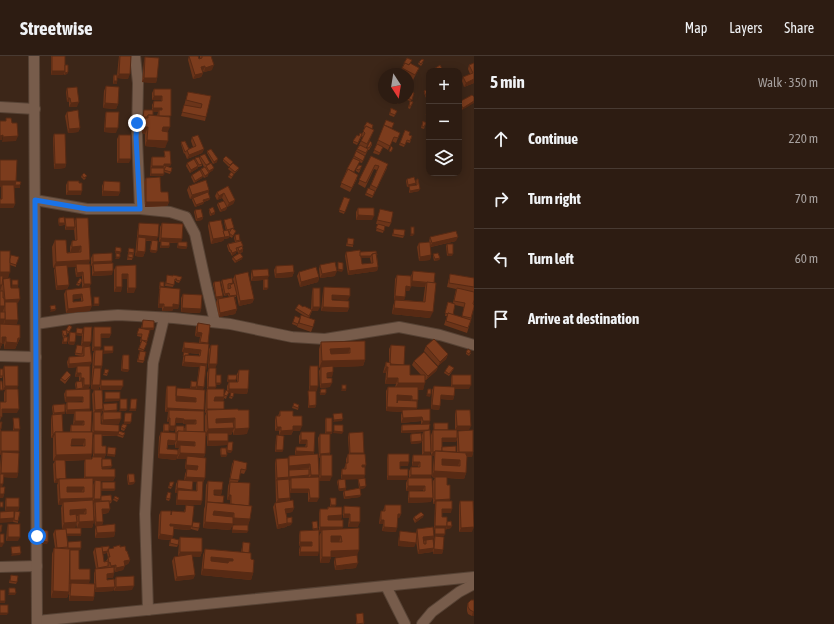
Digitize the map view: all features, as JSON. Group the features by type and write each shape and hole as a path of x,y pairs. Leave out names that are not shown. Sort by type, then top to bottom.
{"street":[{"path":"34,56 37,623 148,610 474,577"},
{"path":"134,56 138,83 136,137 140,209"},
{"path":"0,108 34,109"},
{"path":"35,200 87,209 140,209 170,212 186,217 195,234 215,322"},
{"path":"36,324 76,318 118,315 215,322 292,337 326,338 399,327 440,335 474,345"},
{"path":"148,610 145,514 146,492 154,363 164,318"},
{"path":"0,356 36,357"},
{"path":"0,567 37,566"},
{"path":"422,624 432,612 459,592 474,584"},
{"path":"386,586 405,624"}],"building":[{"path":"52,56 65,56 65,71 52,71"},
{"path":"120,56 131,56 130,74 119,74"},
{"path":"189,56 198,56 199,59 202,58 202,56 211,56 214,65 205,68 205,66 201,67 203,73 195,75"},
{"path":"145,57 159,58 157,78 144,78"},
{"path":"407,58 412,60 409,65 404,63"},
{"path":"422,59 424,60 421,64 419,62"},
{"path":"405,63 409,65 410,63 419,68 415,75 414,68 402,68"},
{"path":"474,63 474,79 466,83 463,77 473,73 469,65"},
{"path":"65,65 68,65 68,72 65,73"},
{"path":"114,75 117,75 117,81 114,81"},
{"path":"106,86 119,87 118,104 105,103"},
{"path":"77,87 79,102 71,103 70,98 68,98 67,88"},
{"path":"154,89 171,89 171,116 159,116 159,110 162,110 162,108 153,108 154,101 162,101 162,96 154,96"},
{"path":"188,92 211,96 206,117 182,112 184,105 201,108 202,104 186,100"},
{"path":"472,95 474,97 474,101 463,108 462,100"},
{"path":"391,108 397,111 395,115 390,113"},
{"path":"78,110 80,128 69,129 67,112"},
{"path":"144,110 153,110 153,115 143,117"},
{"path":"106,112 119,112 118,128 105,128"},
{"path":"148,115 170,117 170,127 163,127 162,131 168,132 168,141 147,140 148,127 145,127 145,118 148,118"},
{"path":"6,118 11,118 12,123 17,123 18,136 0,136 0,121 6,121"},
{"path":"386,120 394,123 392,128 384,125"},
{"path":"423,121 426,123 424,127 422,126"},
{"path":"367,122 373,125 372,129 366,126 365,128 364,127"},
{"path":"384,125 400,133 398,138 394,137 390,146 378,140"},
{"path":"366,126 374,130 367,144 361,141 365,133 363,131"},
{"path":"405,130 410,132 409,135 412,136 410,141 407,140 405,145 400,143"},
{"path":"360,133 362,134 358,143 353,141 357,135 359,136"},
{"path":"54,134 65,134 66,164 55,164"},
{"path":"119,135 131,135 131,159 119,159"},
{"path":"198,135 204,149 189,155 187,150 196,146 192,137"},
{"path":"185,141 189,149 185,152 181,142"},
{"path":"370,141 372,143 369,148 367,147"},
{"path":"377,144 383,147 380,153 374,150"},
{"path":"360,145 368,149 366,153 357,149"},
{"path":"391,146 393,148 391,152 389,151"},
{"path":"211,149 218,159 214,162 207,151"},
{"path":"164,151 170,151 171,164 164,164 164,166 152,166 152,157 165,157"},
{"path":"356,151 365,156 363,161 354,156"},
{"path":"205,154 210,163 206,165 200,156"},
{"path":"226,156 233,162 230,165 223,159"},
{"path":"371,156 388,164 377,188 371,185 379,166 375,165 366,183 359,180"},
{"path":"199,157 202,164 199,165 195,158"},
{"path":"353,158 360,161 354,172 347,169"},
{"path":"194,159 198,166 191,170 187,163"},
{"path":"0,160 17,160 16,181 0,181"},
{"path":"211,163 214,168 209,171 206,166"},
{"path":"233,163 239,168 235,172 229,167"},
{"path":"359,165 362,166 359,170 356,169"},
{"path":"166,166 172,168 171,172 164,170"},
{"path":"205,167 209,173 205,176 201,169"},
{"path":"151,168 164,168 164,174 151,174"},
{"path":"348,169 358,175 352,188 341,183"},
{"path":"200,170 203,176 195,181 192,175"},
{"path":"231,172 234,174 232,177 229,175"},
{"path":"84,173 87,176 84,178 82,175"},
{"path":"160,177 161,192 168,192 169,202 146,202 146,178"},
{"path":"414,177 416,183 408,185 407,179"},
{"path":"417,179 420,189 410,191 409,186 417,185"},
{"path":"206,180 209,190 192,195 189,186"},
{"path":"16,181 21,182 20,185 15,185"},
{"path":"68,181 79,181 79,183 82,183 82,191 68,191"},
{"path":"104,181 120,182 120,192 103,191"},
{"path":"2,185 14,185 15,204 0,204 0,199 2,199"},
{"path":"228,186 235,200 229,203 224,193 219,196 217,192"},
{"path":"368,188 375,191 373,196 366,193"},
{"path":"208,192 210,198 203,200 204,202 196,205 193,198"},
{"path":"344,197 350,199 345,212 339,210"},
{"path":"224,201 227,207 221,210 218,203"},
{"path":"213,207 215,212 211,214 209,209"},
{"path":"358,208 374,208 374,216 358,215"},
{"path":"201,209 203,217 197,219 195,210"},
{"path":"380,209 393,212 391,223 377,220"},
{"path":"64,217 65,223 59,223 59,218"},
{"path":"65,218 74,218 75,227 66,227"},
{"path":"76,218 88,218 90,260 56,262 55,240 66,240 67,253 81,252 81,246 72,247 72,241 77,240"},
{"path":"231,218 234,228 227,230 224,220"},
{"path":"221,220 225,237 213,239 209,222"},
{"path":"139,223 159,224 158,237 138,235"},
{"path":"162,223 183,224 182,239 161,238"},
{"path":"378,224 385,226 384,231 376,228"},
{"path":"411,227 414,227 414,234 411,234"},
{"path":"232,228 236,231 233,236 229,233"},
{"path":"394,229 405,230 404,236 393,234"},
{"path":"228,230 230,236 225,237 223,231"},
{"path":"456,231 458,237 432,243 430,237"},
{"path":"239,234 240,240 236,241 235,235"},
{"path":"138,237 146,238 145,252 137,251"},
{"path":"348,238 354,239 353,245 347,244"},
{"path":"152,240 158,241 157,251 150,250"},
{"path":"161,241 170,242 169,246 161,246"},
{"path":"241,241 243,246 236,248 237,251 232,253 228,244"},
{"path":"178,242 187,242 187,247 178,246"},
{"path":"430,242 431,255 420,257 419,243"},
{"path":"447,244 453,244 453,254 448,254"},
{"path":"242,246 243,249 239,251 238,248"},
{"path":"116,247 121,248 121,252 115,251"},
{"path":"129,248 134,249 134,253 128,252"},
{"path":"360,250 362,264 373,263 372,254 376,253 378,267 349,271 346,252"},
{"path":"0,251 10,251 10,272 0,272"},
{"path":"376,251 377,255 376,253 372,254 371,256 360,256 360,252"},
{"path":"112,253 112,261 93,262 93,254"},
{"path":"116,253 120,254 120,257 116,257"},
{"path":"240,253 243,257 236,261 233,257"},
{"path":"438,253 440,258 435,259 433,254"},
{"path":"128,254 133,254 133,258 128,257"},
{"path":"11,255 19,257 16,265 10,263"},
{"path":"335,262 337,271 322,274 320,265"},
{"path":"338,262 343,263 343,270 338,269"},
{"path":"113,263 113,271 94,272 93,264"},
{"path":"76,264 90,264 91,284 84,284 83,272 77,273"},
{"path":"67,265 69,285 57,286 55,266"},
{"path":"136,265 136,288 128,288 128,274 122,274 122,287 116,287 116,266"},
{"path":"293,265 294,272 276,274 276,266"},
{"path":"316,267 319,277 301,282 299,272"},
{"path":"268,269 269,276 253,277 252,270"},
{"path":"413,271 435,273 434,283 412,281"},
{"path":"248,272 254,299 240,301 235,275"},
{"path":"450,274 474,278 474,287 449,283"},
{"path":"167,275 182,277 180,281 175,279 174,285 166,283"},
{"path":"397,275 411,276 411,287 406,286 405,297 395,296"},
{"path":"0,276 3,276 2,285 0,285"},
{"path":"10,278 11,288 19,288 20,299 5,300 3,279"},
{"path":"80,278 82,280 80,284 77,283"},
{"path":"232,278 233,283 228,284 228,289 231,288 230,285 234,283 237,295 230,296 229,293 225,294 222,280"},
{"path":"264,279 268,279 268,288 264,288"},
{"path":"12,280 18,280 18,285 12,285"},
{"path":"220,281 223,296 216,297 214,282"},
{"path":"160,282 164,282 164,287 160,286"},
{"path":"427,282 436,283 433,312 394,308 395,300 425,302"},
{"path":"90,287 92,306 68,309 66,290","holes":["82,294 83,301 73,302 73,295"]},
{"path":"160,287 180,289 179,305 173,304 173,307 164,307 164,304 159,304"},
{"path":"324,287 350,288 350,296 332,295 332,300 349,301 349,308 323,307"},
{"path":"313,288 320,288 320,307 313,307"},
{"path":"457,288 474,292 474,307 471,318 462,316 465,303 454,301"},
{"path":"0,291 3,291 5,306 0,306"},
{"path":"183,294 202,295 201,309 182,308"},
{"path":"234,296 237,309 220,313 218,299"},
{"path":"94,297 99,297 99,304 94,304"},
{"path":"5,302 17,302 18,320 5,320"},
{"path":"448,302 455,304 453,315 445,313"},
{"path":"299,304 312,310 309,316 296,308"},
{"path":"55,305 56,309 51,310 50,306"},
{"path":"0,312 5,312 5,319 0,319"},
{"path":"448,313 471,320 468,328 446,321"},
{"path":"301,315 315,320 313,327 299,323"},
{"path":"295,316 300,318 298,324 293,322"},
{"path":"143,320 154,321 154,328 142,328"},
{"path":"198,323 210,325 208,343 200,342 202,333 197,332"},
{"path":"0,324 20,325 20,338 18,338 17,343 6,342 6,337 2,337 2,344 0,343"},
{"path":"69,325 72,327 69,332 66,330"},
{"path":"84,327 92,327 91,342 83,342"},
{"path":"94,327 111,327 111,334 101,334 101,347 94,347"},
{"path":"77,328 83,329 82,334 76,333"},
{"path":"139,328 150,330 147,341 141,340 142,334 137,334"},
{"path":"66,330 67,335 64,336 62,331"},
{"path":"70,332 76,333 75,342 69,342"},
{"path":"64,337 68,337 67,342 63,342"},
{"path":"434,339 448,354 440,362 426,346"},
{"path":"142,340 147,343 144,350 139,348"},
{"path":"365,341 365,360 322,361 321,342","holes":["350,348 350,353 331,354 330,349"]},
{"path":"184,342 209,344 207,364 184,362 185,355 200,356 201,350 184,348"},
{"path":"77,345 83,346 82,354 75,353"},
{"path":"211,345 218,345 217,364 209,364"},
{"path":"391,345 405,346 404,365 390,364"},
{"path":"90,346 92,362 69,364 69,357 84,356 84,347"},
{"path":"104,346 113,346 113,351 104,351"},
{"path":"468,349 471,351 469,354 466,352"},
{"path":"95,350 103,350 102,366 94,366"},
{"path":"140,351 146,352 144,361 138,360"},
{"path":"184,352 189,353 188,355 183,356"},
{"path":"424,352 438,367 428,376 414,361"},
{"path":"123,355 129,355 129,370 122,369"},
{"path":"386,362 391,363 390,365 410,365 410,375 425,375 425,383 398,383 398,378 387,378 388,367 386,367"},
{"path":"200,365 206,366 204,387 197,386"},
{"path":"449,365 454,368 449,374 445,371"},
{"path":"4,366 18,366 18,386 5,386"},
{"path":"77,366 90,366 90,385 84,385 84,378 81,378 81,373 77,373"},
{"path":"310,366 318,366 318,386 310,386"},
{"path":"333,366 333,372 327,373 327,378 332,378 332,383 321,384 321,367"},
{"path":"94,368 101,368 100,385 92,385"},
{"path":"209,368 216,368 216,387 208,387"},
{"path":"0,369 3,369 3,376 0,376"},
{"path":"105,369 109,370 107,374 104,373"},
{"path":"239,370 249,370 248,389 229,389 229,382 238,382"},
{"path":"67,371 71,375 65,381 61,378"},
{"path":"216,375 221,375 221,383 216,383"},
{"path":"228,375 237,375 236,380 228,380"},
{"path":"452,375 471,375 471,385 452,385"},
{"path":"101,380 123,380 123,386 101,386"},
{"path":"0,381 2,381 3,390 0,390"},
{"path":"82,381 83,388 77,389 76,382"},
{"path":"191,381 197,382 196,387 191,387"},
{"path":"342,385 346,385 346,389 342,389"},
{"path":"167,386 176,386 176,396 177,388 205,390 204,410 167,408","holes":["176,396 196,398 196,402 176,401"]},
{"path":"434,386 455,387 454,396 441,395 440,406 432,405"},
{"path":"388,387 418,387 418,400 412,400 412,396 397,395 397,403 398,400 417,401 417,408 387,407"},
{"path":"6,389 18,389 19,409 2,409 2,417 0,417 0,402 6,402"},
{"path":"90,389 90,409 67,410 67,402 83,402 83,397 66,397 66,390"},
{"path":"207,389 224,389 224,397 215,397 214,401 224,401 224,409 207,409"},
{"path":"321,389 326,389 326,393 320,393"},
{"path":"428,389 431,389 431,394 427,394"},
{"path":"94,390 102,390 103,409 95,410"},
{"path":"226,390 229,392 227,396 224,395"},
{"path":"308,391 316,391 316,405 309,406"},
{"path":"105,392 120,392 120,399 105,399"},
{"path":"231,392 234,393 233,397 230,396"},
{"path":"120,399 127,399 127,409 120,409"},
{"path":"131,399 137,399 136,409 130,409"},
{"path":"117,403 117,410 104,411 103,404"},
{"path":"294,403 299,405 298,408 293,406"},
{"path":"65,404 65,412 54,413 53,405"},
{"path":"430,409 430,421 423,421 422,417 403,418 402,410"},
{"path":"169,410 204,411 204,432 186,432 186,424 196,424 196,420 176,418 175,426 170,426"},
{"path":"207,410 249,410 249,428 235,429 235,418 216,419 216,423 233,422 234,428 208,429"},
{"path":"456,410 470,410 471,426 457,426"},
{"path":"75,411 92,411 91,432 71,432 71,425 84,425 84,421 75,421"},
{"path":"280,411 293,411 293,416 302,416 302,426 293,426 293,430 281,431 281,427 277,427 276,416 280,416"},
{"path":"94,412 101,412 101,424 119,425 119,432 94,431"},
{"path":"103,412 121,412 121,419 103,420"},
{"path":"125,413 132,413 131,422 124,422"},
{"path":"342,413 343,419 334,420 333,414"},
{"path":"62,414 63,432 55,432 55,434 53,434 52,415"},
{"path":"13,418 19,418 20,429 14,429"},
{"path":"326,418 332,418 332,432 326,432"},
{"path":"0,422 2,422 1,429 0,429"},
{"path":"434,423 448,423 448,430 434,430"},
{"path":"123,424 127,425 125,429 121,427"},
{"path":"164,424 169,424 169,431 164,431"},
{"path":"430,424 429,430 402,431 402,425"},
{"path":"334,425 343,425 343,432 334,431"},
{"path":"176,426 184,426 184,432 178,431 176,433"},
{"path":"430,430 431,452 424,452 424,431"},
{"path":"433,430 457,430 457,438 442,438 442,451 433,452"},
{"path":"473,430 473,452 459,452 458,431"},
{"path":"1,431 19,431 19,451 1,451"},
{"path":"119,431 125,433 123,436 118,434"},
{"path":"178,431 206,432 205,454 180,453 180,445 195,446 195,442 177,441"},
{"path":"55,432 93,432 92,454 56,455","holes":["72,439 85,439 85,446 71,446"]},
{"path":"161,432 176,433 176,441 168,440 167,449 178,450 178,455 159,454"},
{"path":"301,432 315,432 314,452 296,451 296,447 307,447 307,440 301,440"},
{"path":"363,432 364,453 350,453 349,433"},
{"path":"208,433 228,433 228,441 208,441"},
{"path":"421,433 422,441 411,442 411,434"},
{"path":"94,434 102,434 102,446 106,446 106,454 94,454"},
{"path":"320,434 330,434 330,453 320,454"},
{"path":"277,435 284,436 283,450 276,450"},
{"path":"228,442 233,442 232,451 227,450"},
{"path":"456,446 456,452 442,451 442,447"},
{"path":"108,447 116,448 115,455 107,454"},
{"path":"221,448 226,448 227,455 221,455"},
{"path":"435,451 466,453 466,473 434,471","holes":["442,459 460,460 460,466 442,465"]},
{"path":"2,452 19,453 18,473 1,473"},
{"path":"318,454 319,475 311,475 310,464 289,466 289,456"},
{"path":"348,454 365,454 366,465 362,465 362,467 365,467 365,475 342,475 342,469 346,469 346,463 348,463"},
{"path":"388,454 409,454 409,462 400,462 400,469 408,469 408,476 388,476"},
{"path":"321,455 332,455 332,476 321,476"},
{"path":"413,455 432,455 432,475 411,475 411,467 420,467 420,462 413,462"},
{"path":"187,456 206,458 205,478 186,477 187,469 197,470 198,466 186,465"},
{"path":"92,457 102,457 102,469 115,469 115,477 85,477 85,459 92,459"},
{"path":"288,458 289,477 277,478 276,459"},
{"path":"102,459 111,459 112,466 102,467"},
{"path":"55,460 65,460 66,479 56,479"},
{"path":"234,460 247,463 246,470 241,469 239,480 230,479"},
{"path":"309,469 309,475 289,477 289,470"},
{"path":"0,474 4,474 3,484 0,484"},
{"path":"128,474 134,474 135,482 129,483"},
{"path":"319,477 319,498 310,498 309,489 291,489 291,478"},
{"path":"435,477 447,477 447,485 450,485 450,499 435,500"},
{"path":"93,478 93,498 60,499 59,479","holes":["67,487 84,487 84,492 67,492"]},
{"path":"365,478 366,486 360,487 358,479"},
{"path":"408,478 432,478 433,498 409,498 409,491 425,491 425,486 408,486"},
{"path":"289,479 290,498 278,499 277,480"},
{"path":"345,479 346,488 339,489 338,480"},
{"path":"95,480 101,481 101,499 94,499"},
{"path":"178,480 193,481 192,490 177,488"},
{"path":"197,481 203,481 202,501 177,500 178,490 197,491"},
{"path":"208,481 223,482 222,490 214,490 214,495 224,496 223,503 207,502"},
{"path":"102,482 115,482 115,489 102,489"},
{"path":"170,482 174,482 172,487 169,486"},
{"path":"230,482 250,483 249,506 231,504 231,495 229,495"},
{"path":"0,487 5,487 4,494 0,494"},
{"path":"360,488 361,495 345,497 344,491"},
{"path":"168,492 171,493 170,499 166,498"},
{"path":"111,495 112,501 101,501 101,496"},
{"path":"6,498 19,498 19,507 6,507"},
{"path":"330,498 336,498 336,505 331,505"},
{"path":"93,500 94,521 79,522 79,514 86,514 86,509 70,510 70,515 76,514 77,522 64,523 63,502"},
{"path":"293,500 294,508 285,509 288,523 278,525 275,503"},
{"path":"109,501 110,509 102,509 103,522 96,522 95,502"},
{"path":"436,501 452,501 452,509 442,509 442,517 447,517 447,526 435,526"},
{"path":"460,501 473,501 474,527 461,528"},
{"path":"0,502 3,502 3,507 0,507"},
{"path":"207,502 252,506 250,519 234,518 234,513 214,511 213,515 233,517 233,524 205,522"},
{"path":"186,505 194,506 192,526 170,524 170,526 174,526 173,536 160,534 161,511 171,511 171,515 172,511 185,512"},
{"path":"385,505 401,505 401,514 398,514 397,528 384,527 384,520 381,520 381,511 385,511"},
{"path":"344,506 360,507 360,522 350,522 350,514 344,514"},
{"path":"328,507 342,507 342,515 328,516 328,520 343,520 343,527 320,527 320,509 328,509"},
{"path":"14,511 14,518 0,519 0,512"},
{"path":"15,511 20,512 18,521 14,520"},
{"path":"421,512 424,515 416,520 414,517"},
{"path":"292,517 292,523 287,523 287,518"},
{"path":"317,521 318,528 313,529 312,522"},
{"path":"451,521 452,526 447,526 447,522"},
{"path":"193,522 200,523 199,528 192,527"},
{"path":"8,524 20,524 20,537 8,537"},
{"path":"115,524 115,532 97,533 96,526"},
{"path":"0,525 2,525 1,532 0,532"},
{"path":"233,525 248,525 248,531 232,530"},
{"path":"433,527 434,536 423,537 424,544 426,544 426,540 433,539 434,548 419,550 417,529"},
{"path":"66,528 81,528 81,534 66,534"},
{"path":"359,528 359,550 331,551 331,557 322,557 322,530","holes":["331,536 341,536 342,542 331,542"]},
{"path":"435,528 445,528 445,534 435,534"},
{"path":"66,529 68,547 57,548 55,530"},
{"path":"42,530 48,531 48,542 41,541"},
{"path":"319,530 319,552 300,552 301,546 312,546 312,542 300,542 300,531"},
{"path":"400,531 417,533 416,543 399,541"},
{"path":"0,534 4,534 4,543 0,543"},
{"path":"435,536 444,537 443,550 434,549"},
{"path":"180,537 202,538 202,552 180,552"},
{"path":"171,538 179,540 178,545 170,543"},
{"path":"81,541 81,548 68,548 68,542"},
{"path":"243,542 250,543 249,553 242,552"},
{"path":"120,545 120,547 125,546 130,560 124,561 125,566 116,568 116,565 111,566 110,562 109,563 108,557 110,557 108,549"},
{"path":"20,546 21,553 12,554 11,547"},
{"path":"109,546 108,551 102,552 101,547"},
{"path":"102,547 104,562 108,561 108,566 98,568 95,548"},
{"path":"54,548 70,549 69,592 53,591"},
{"path":"205,549 251,553 251,559 254,560 253,573 203,569","holes":["211,557 233,559 233,561 229,561 228,563 211,561"]},
{"path":"70,550 79,550 79,569 90,569 90,580 70,580"},
{"path":"192,554 195,575 177,577 174,557"},
{"path":"357,555 358,563 336,566 335,558"},
{"path":"114,567 114,573 107,574 107,580 114,579 115,587 96,588 95,569"},
{"path":"11,575 18,576 17,582 10,581"},
{"path":"134,576 134,586 116,587 116,577"},
{"path":"71,583 95,584 94,597 70,596"},
{"path":"9,588 15,588 16,593 9,593"},
{"path":"0,590 5,590 5,601 0,601"},
{"path":"471,600 474,600 474,612 468,607 468,603"},
{"path":"0,605 8,605 8,613 0,613"},
{"path":"363,613 364,623 357,624 356,614"}],"route":[{"path":"37,536 35,200 87,209 140,209 136,137 137,123"}]}
